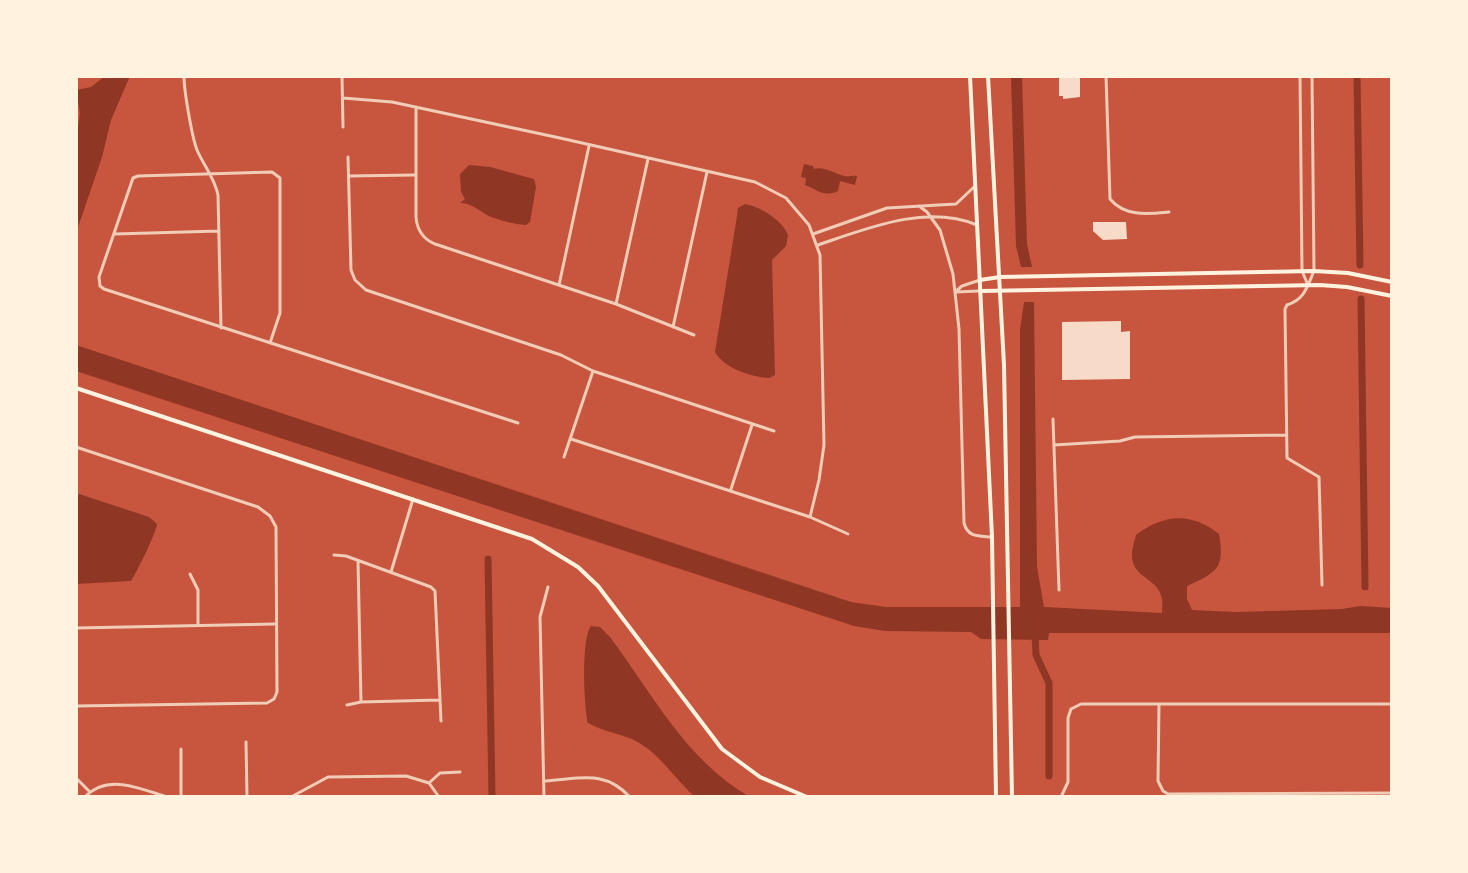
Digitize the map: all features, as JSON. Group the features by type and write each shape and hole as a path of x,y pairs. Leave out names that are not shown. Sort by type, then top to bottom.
{"main road":[{"path":"970,76 992,537 996,797"},
{"path":"988,78 1000,277 1012,797"},
{"path":"980,280 1000,277 1314,271 1348,273 1392,282"},
{"path":"981,291 1308,285 1347,287 1392,296"},
{"path":"76,388 532,539 578,567 618,611 700,724 722,749 760,777 807,797"}],"street":[{"path":"184,76 195,145 208,173 216,182 218,195 221,328"},
{"path":"342,76 343,127"},
{"path":"1106,76 1110,199 1122,210 1134,214 1169,212"},
{"path":"1300,76 1302,271 1308,285"},
{"path":"1312,76 1314,271 1301,299 1285,309 1286,435 1287,458 1319,477 1322,585"},
{"path":"343,98 392,102 755,182 778,193 803,215 818,245 824,445 810,517"},
{"path":"416,107 416,222 425,238 435,244 616,304 694,335"},
{"path":"559,285 589,146"},
{"path":"348,157 351,266 355,280 362,287 561,355 593,371 774,431"},
{"path":"616,304 648,159"},
{"path":"270,343 280,313 280,178 272,172 133,178 99,277 100,286 104,289 221,328 518,423"},
{"path":"673,327 707,172"},
{"path":"349,176 415,175"},
{"path":"1301,175 1313,175"},
{"path":"813,234 877,211 956,204 975,185"},
{"path":"919,206 932,218 946,246 955,292 959,329 964,523 966,531 972,535 992,537"},
{"path":"877,211 880,224"},
{"path":"818,245 903,219 960,219 977,225"},
{"path":"113,234 219,231"},
{"path":"955,292 980,280"},
{"path":"955,292 981,291"},
{"path":"564,457 593,371"},
{"path":"1053,419 1059,590"},
{"path":"730,491 752,425"},
{"path":"1054,445 1120,441 1135,437 1286,435"},
{"path":"571,439 810,517 848,534"},
{"path":"76,447 258,507 270,516 276,527 277,692 274,699 267,703 76,706"},
{"path":"391,572 413,499"},
{"path":"334,555 346,556 391,572 435,591 441,721"},
{"path":"358,561 361,702"},
{"path":"190,574 198,590 198,625"},
{"path":"544,797 540,617 548,587"},
{"path":"76,628 275,624"},
{"path":"347,705 439,700"},
{"path":"1063,795 1068,782 1068,718 1071,709 1081,704 1392,704"},
{"path":"1159,704 1158,781 1168,794 1392,793"},
{"path":"246,742 247,797"},
{"path":"181,749 181,797"},
{"path":"429,783 440,773 460,772"},
{"path":"291,797 328,777 406,776 429,783 439,797"},
{"path":"76,778 90,792"},
{"path":"543,781 600,778 610,780 630,797"},
{"path":"85,797 90,792 116,783 167,797"}],"shaded area":[{"path":"105,76 130,76 111,120 76,233 76,139 80,113 76,90 91,87"},
{"path":"1011,76 1022,76 1027,244 1032,267 1021,267 1016,246"},
{"path":"804,164 844,176 857,176 855,185 840,181 838,191 828,194 820,192 805,185 806,178 801,177"},
{"path":"469,165 490,167 534,179 536,187 530,222 526,225 504,221 460,203 465,199 461,192 460,174"},
{"path":"745,204 770,215 788,235 786,246 772,260 775,375 769,378 739,371 725,363 715,352 738,208"},
{"path":"1024,302 1034,302 1037,567 1044,607 1162,613 1160,592 1137,570 1132,552 1136,535 1157,523 1178,518 1209,527 1219,534 1221,546 1219,562 1212,573 1187,586 1187,599 1192,610 1236,612 1360,606 1392,608 1392,633 1049,633 1048,640 981,639 971,632 885,631 854,626 76,371 76,345 851,602 886,607 1020,607 1020,330"},
{"path":"76,493 149,517 157,524 131,581 76,584"},
{"path":"591,626 600,627 610,637 672,725 707,765 750,797 695,797 641,744 588,723 585,657"}],"building":[{"path":"1059,76 1080,77 1080,97 1063,99 1059,96"},
{"path":"1093,222 1126,222 1127,239 1103,240 1093,231"},
{"path":"1121,321 1121,332 1130,331 1130,379 1062,380 1062,322"}],"waterway":[{"path":"1357,76 1360,265"},
{"path":"1361,299 1365,587"},
{"path":"488,559 492,797"},
{"path":"1035,633 1036,655 1049,683 1049,776"}]}
